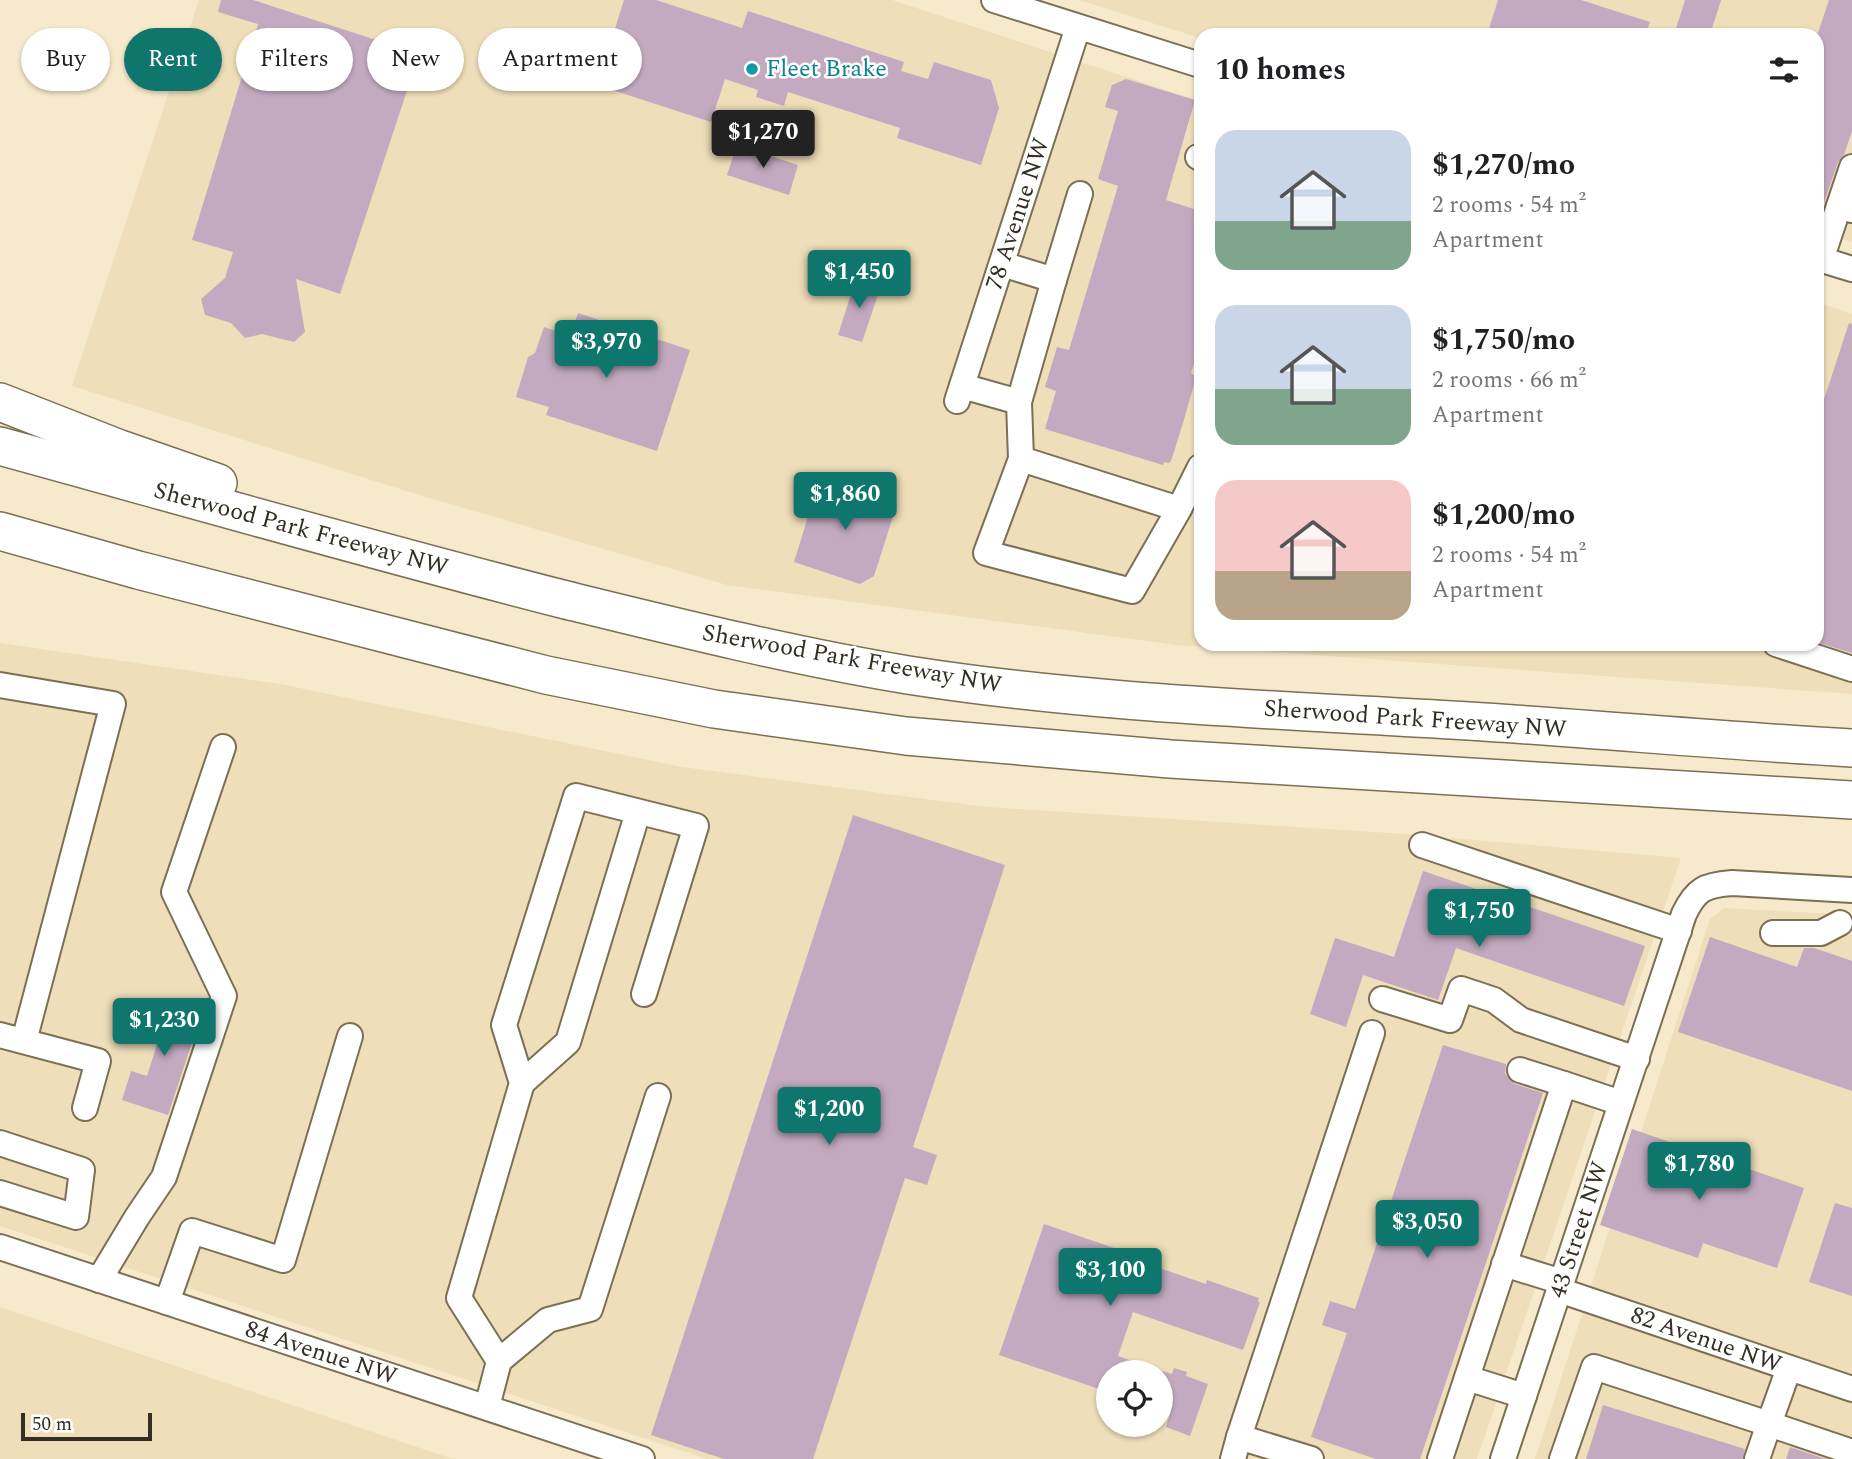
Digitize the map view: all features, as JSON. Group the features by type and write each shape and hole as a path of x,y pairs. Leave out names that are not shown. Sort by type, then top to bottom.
{"highway":[{"path":"0,402 120,449 327,522 451,571"},
{"name":"Sherwood Park Freeway NW","path":"0,446 451,571 765,648 906,674 1082,696 1285,712 1852,748"},
{"path":"0,531 138,570 546,675 714,709 906,736 1184,760 1852,800"},
{"path":"0,550 138,570"}],"street":[{"path":"994,0 1194,63"},
{"name":"78 Avenue NW","path":"1019,402 960,393 1078,27"},
{"path":"1824,250 1846,208 1852,167"},
{"path":"1080,194 1019,402 1021,459 986,552 1132,591 1194,480"},
{"path":"1824,261 1852,270"},
{"path":"1002,264 1054,280"},
{"path":"1021,459 1180,509"},
{"path":"1797,651 1852,669"},
{"path":"0,685 113,704 24,1041"},
{"path":"99,1280 164,1177 224,996 174,892 223,747"},
{"path":"522,1083 504,1025 576,796 696,826 644,994"},
{"path":"499,1361 459,1298 522,1083 568,1042 638,812"},
{"path":"1422,845 1679,931"},
{"name":"43 Street NW","path":"1503,1459 1690,901 1704,888 1716,884 1848,889"},
{"path":"1773,933 1821,933 1846,926 1848,889"},
{"path":"1382,999 1450,1020 1461,989 1494,1000 1521,1020 1637,1059"},
{"path":"1311,1459 1236,1448 1372,1033"},
{"path":"0,1035 98,1062 85,1108"},
{"path":"167,1302 192,1231 283,1260 350,1036"},
{"path":"1520,1070 1621,1103"},
{"path":"1440,1459 1564,1084"},
{"path":"487,1408 499,1361 548,1320 590,1309 658,1096"},
{"path":"0,1143 82,1170 76,1217 0,1193"},
{"name":"84 Avenue NW","path":"0,1247 642,1459"},
{"name":"82 Avenue NW","path":"1504,1264 1852,1389"},
{"path":"1562,1459 1594,1367 1852,1451"},
{"path":"1772,1459 1776,1426 1789,1368"},
{"path":"1467,1378 1524,1396"},
{"path":"1757,1459 1776,1426"}],"shaded area":[{"path":"199,0 892,0 1194,99 1194,646 727,585 416,494 72,386 169,91 222,91 222,28 190,28"},
{"path":"1079,0 1852,0 1852,242 1824,232 1824,28 1194,28 1194,36"},
{"path":"1824,304 1852,314 1852,694 1259,651 1824,651"},
{"path":"0,643 280,684 682,767 987,807 1405,834 1681,858 1477,1459 707,1459 0,1226"},
{"path":"1724,908 1852,915 1852,1459 1535,1459 1710,919"},
{"path":"0,1307 453,1459 0,1459"}],"building":[{"path":"221,0 253,0 339,28 257,28 258,24 218,12"},
{"name":"Fleet Brake","path":"624,0 656,0 742,28 748,11 904,62 901,71 928,79 934,62 991,80 999,108 981,165 897,138 900,128 788,92 784,106 756,97 758,90 725,79 711,122 615,91 642,91 642,28 615,28"},
{"path":"1498,0 1581,0 1650,22 1648,28 1489,28"},
{"path":"1685,0 1721,0 1712,28 1676,28"},
{"path":"1829,0 1852,0 1852,131 1824,203 1824,28 1820,28"},
{"path":"353,33 367,37 367,91 407,91 340,294 296,279 305,332 294,342 262,334 245,338 231,323 205,315 201,299 225,278 233,252 192,240 238,91 353,91"},
{"path":"1126,79 1194,100 1166,200 1194,209 1194,363 1191,373 1194,375 1194,384 1171,461 1164,462 1163,465 1045,429 1056,391 1045,387 1057,347 1069,350 1118,186 1098,179 1118,111 1105,107 1112,85"},
{"path":"737,145 798,165 789,195 727,175"},
{"path":"856,278 881,286 862,342 838,335"},
{"path":"578,313 690,350 657,451 546,415 549,407 516,397 528,357 535,353 544,327 570,336"},
{"path":"1849,323 1852,324 1852,653 1824,644 1824,400"},
{"path":"820,478 897,504 874,576 860,584 794,562"},
{"path":"853,815 1005,865 913,1147 937,1155 927,1185 905,1178 813,1459 724,1459 651,1435"},
{"path":"1423,871 1645,946 1624,1006 1456,948 1438,1000 1363,975 1346,1027 1310,1014 1335,938 1394,957"},
{"path":"1710,937 1797,967 1804,948 1814,948 1852,961 1852,1091 1678,1032"},
{"path":"154,1001 201,1015 168,1115 122,1100 131,1071 147,1076 160,1035 145,1031"},
{"path":"1443,1045 1506,1064 1505,1073 1515,1084 1543,1093 1420,1459 1376,1459 1311,1437 1347,1333 1322,1325 1330,1301 1355,1309"},
{"path":"1632,1129 1804,1188 1777,1268 1703,1243 1698,1258 1600,1225"},
{"path":"1835,1203 1852,1208 1852,1296 1809,1282"},
{"path":"1044,1224 1149,1260 1148,1264 1206,1284 1207,1280 1259,1298 1260,1302 1243,1350 1133,1312 1118,1356 1130,1360 1096,1360 1096,1388 999,1355"},
{"path":"1174,1368 1187,1372 1186,1376 1208,1384 1190,1436 1173,1430"},
{"path":"1603,1405 1745,1449 1743,1459 1586,1459"},
{"path":"1790,1447 1826,1459 1786,1459"}],"place":[{"name":"Fleet Brake","path":"752,69"}]}
